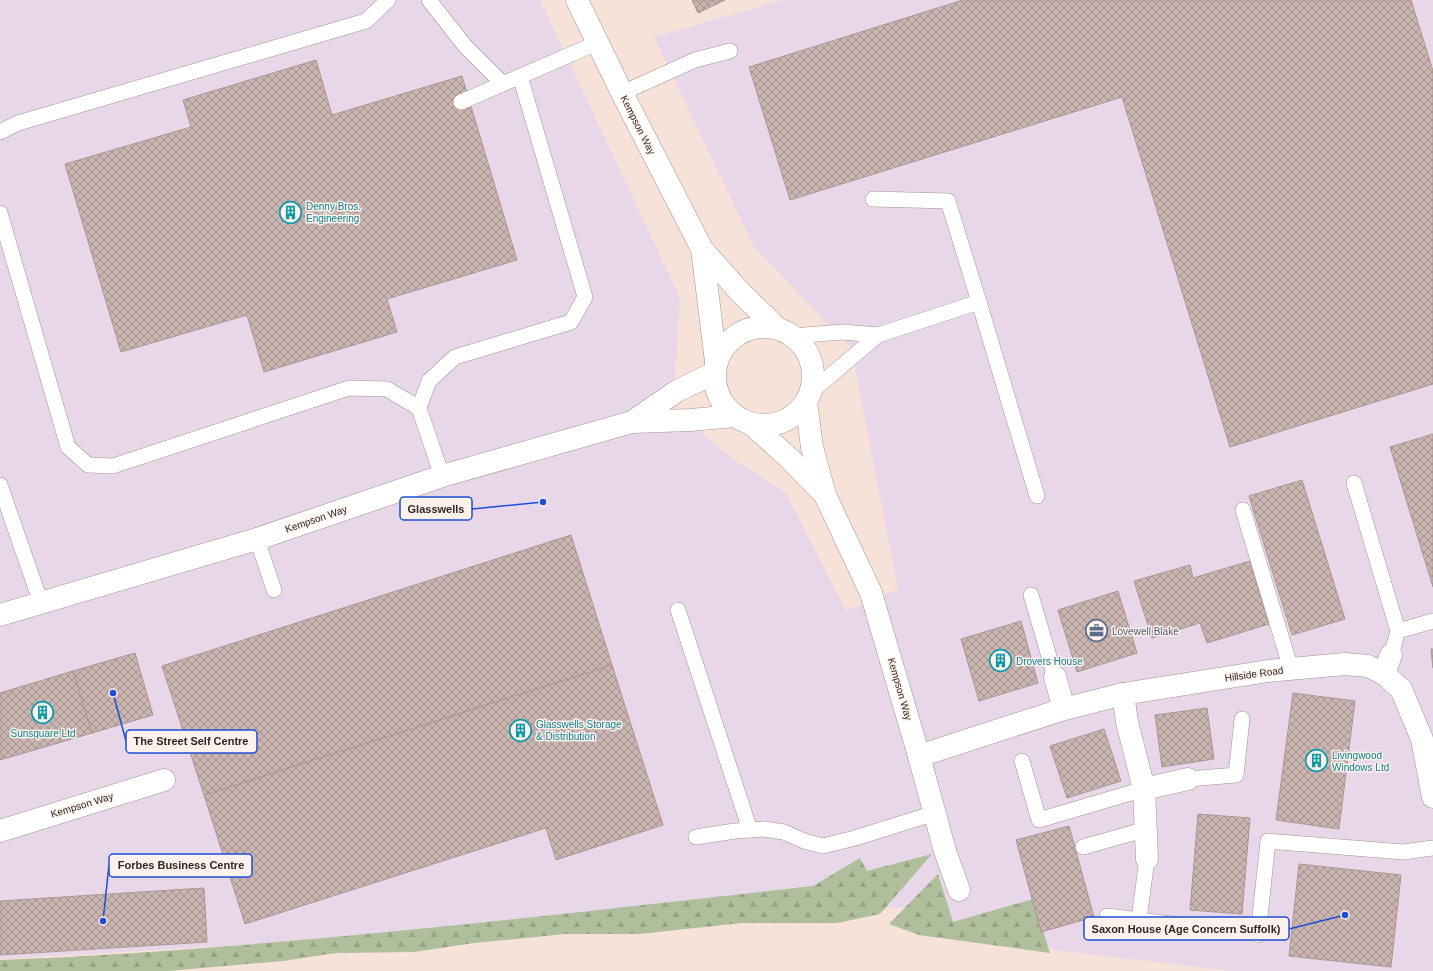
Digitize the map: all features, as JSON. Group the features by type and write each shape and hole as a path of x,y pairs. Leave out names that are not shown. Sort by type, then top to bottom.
{"street":[{"name":"Kempson Way","path":"577,0 622,93 702,249 740,292 785,332"},
{"name":"Kempson Way","path":"632,422 715,367 702,249"},
{"path":"758,327 785,332 804,347 811,361 813,377 808,397 795,414 781,422 766,425 743,420 726,407 719,397 715,367 725,345 740,333 758,327"},
{"name":"Kempson Way","path":"808,397 812,447 825,494 871,593 945,851 959,890"},
{"name":"Kempson Way","path":"0,615 257,539 442,476 632,422 743,420 788,457 825,494"},
{"name":"Hillside Road","path":"919,756 1064,709 1123,694 1291,669 1346,664 1368,666 1388,664 1401,689 1422,739 1433,797"},
{"path":"1055,677 1064,709"},
{"path":"1123,694 1127,722 1144,789 1147,829 1147,859"},
{"path":"1144,789 1188,779"},
{"name":"Kempson Way","path":"0,831 164,780"}],"lane":[{"path":"0,132 18,123 366,21 388,0"},
{"path":"429,0 465,46 503,84"},
{"path":"461,102 597,43"},
{"path":"622,93 695,60 730,51"},
{"path":"442,476 419,408 429,381 455,357 571,322 585,297 520,76"},
{"path":"873,199 948,201 1037,496"},
{"path":"0,213 68,447 88,466 113,466 349,388 387,389 419,408"},
{"path":"785,332 842,332 878,335 979,302"},
{"path":"808,397 878,335"},
{"path":"1354,483 1398,631 1388,664"},
{"path":"0,485 41,603"},
{"path":"1243,510 1291,669"},
{"path":"257,539 274,590"},
{"path":"1031,595 1055,677"},
{"path":"678,610 750,830"},
{"path":"1398,631 1433,621"},
{"path":"1188,779 1236,775 1242,719"},
{"path":"1022,761 1039,820 1144,789"},
{"path":"696,837 764,829 784,832 804,841 823,846 855,838 935,813"},
{"path":"1083,847 1147,829"},
{"path":"1258,935 1268,841 1403,852 1433,848"},
{"path":"1139,919 1147,859"},
{"path":"1108,916 1139,919 1211,930"}],"shaded area":[{"path":"0,0 540,0 680,298 673,408 731,458 786,493 846,611 898,589 851,348 754,247 654,37 783,0 1433,0 1433,971 1232,971 1055,950 901,907 0,959"}],"green space":[{"path":"932,854 880,914 837,923 742,923 639,934 565,934 474,943 414,952 336,953 283,961 168,971 0,971 0,960 102,955 305,940 508,920 813,886 860,858 867,871"},
{"path":"938,874 953,922 1033,899 1050,953 919,935 889,924"}],"building":[{"path":"692,0 725,0 698,13"},
{"path":"963,0 1411,0 1433,71 1433,384 1230,447 1122,97 790,200 749,67"},
{"name":"Denny Bros. Engineering","path":"316,60 332,115 462,76 517,260 387,299 397,332 264,372 247,315 121,352 65,164 191,127 183,100"},
{"path":"1433,434 1433,587 1390,447"},
{"path":"1302,480 1345,619 1292,635 1249,496"},
{"name":"Glasswells Storage & Distribution","path":"571,535 612,665 204,795 162,666"},
{"path":"1250,561 1269,624 1207,643 1200,623 1152,638 1134,581 1190,565 1193,578"},
{"name":"Lovewell Blake","path":"1118,591 1137,653 1077,672 1058,610"},
{"name":"Drovers House","path":"1021,621 1038,683 979,701 961,639"},
{"path":"1431,649 1433,649 1433,668"},
{"path":"135,653 153,715 92,733 73,671"},
{"name":"Glasswells Storage & Distribution","path":"612,665 663,825 556,860 546,828 245,924 204,795"},
{"name":"Sunsquare Ltd","path":"73,671 92,733 0,760 0,693"},
{"name":"Livingwood Windows Ltd","path":"1293,693 1355,701 1339,829 1276,820"},
{"path":"1207,708 1214,759 1162,767 1155,715"},
{"path":"1104,729 1121,781 1067,798 1050,746"},
{"path":"1198,814 1250,818 1242,914 1190,910"},
{"path":"1069,826 1094,917 1041,932 1016,840"},
{"path":"1299,864 1401,875 1391,967 1289,956"},
{"path":"204,888 207,942 0,955 0,901"}],"place":[{"name":"Denny Bros. Engineering","path":"291,212"},
{"name":"Glasswells","path":"543,502"},
{"name":"Lovewell Blake","path":"1097,631"},
{"name":"Drovers House","path":"1000,661"},
{"name":"The Street Self Centre","path":"113,693"},
{"name":"Sunsquare Ltd","path":"43,713"},
{"name":"Glasswells Storage & Distribution","path":"521,730"},
{"name":"Livingwood Windows Ltd","path":"1316,761"},
{"name":"Saxon House (Age Concern Suffolk)","path":"1345,915"},
{"name":"Forbes Business Centre","path":"103,921"}]}
